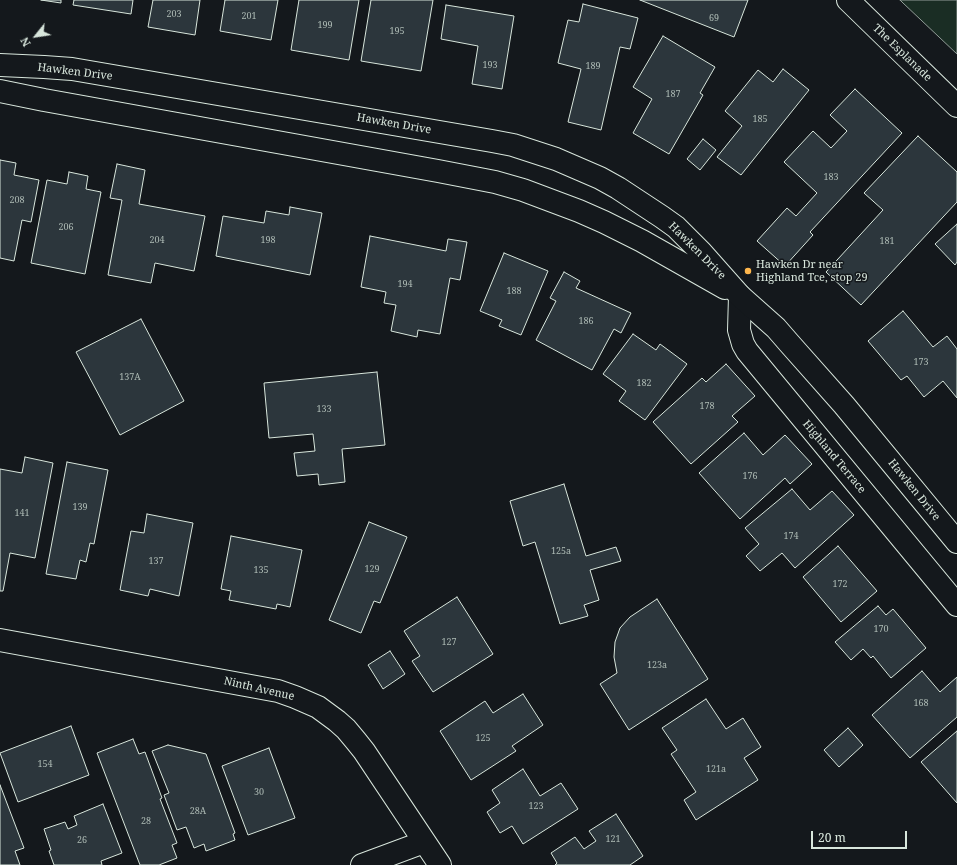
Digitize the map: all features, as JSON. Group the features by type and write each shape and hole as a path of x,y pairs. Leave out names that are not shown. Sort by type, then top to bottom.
{"main road":[{"name":"The Esplanade","path":"848,0 957,106"},
{"name":"Hawken Drive","path":"0,65 72,69 492,141 513,145 556,158 600,178 618,188 676,227 740,296 776,328 844,405 957,542"},
{"name":"Hawken Drive","path":"0,91 495,182 523,190 604,222 642,241 740,296"},
{"name":"Highland Terrace","path":"740,296 739,330 743,344 747,351 957,605"},
{"name":"Ninth Avenue","path":"0,640 286,693 318,707 337,721 356,740 440,865"},
{"path":"362,865 424,842"}],"green space":[{"path":"900,0 957,0 957,54 903,3"}],"building":[{"path":"41,0 61,0 61,3"},
{"path":"74,0 133,0 131,14 73,5"},
{"path":"153,0 200,0 195,35 148,27"},
{"path":"225,0 278,0 271,40 220,31"},
{"path":"299,0 359,0 349,60 291,50"},
{"path":"371,0 433,0 421,71 361,61"},
{"path":"640,0 748,0 734,37"},
{"path":"583,4 638,18 630,49 620,47 601,130 568,122 581,69 558,63 568,20 579,22"},
{"path":"446,5 514,16 502,89 472,84 478,46 441,39"},
{"path":"663,36 715,67 700,93 703,95 669,154 633,133 652,99 633,87"},
{"path":"783,69 809,90 741,175 717,157 742,126 725,111 758,70 773,82"},
{"path":"855,89 902,133 810,232 813,235 785,266 757,241 787,208 796,216 817,193 784,162 813,131 831,148 847,131 830,115"},
{"path":"918,136 957,172 957,202 861,305 826,272 883,210 864,193"},
{"path":"703,139 716,150 700,170 687,159"},
{"path":"0,160 16,163 14,175 39,180 31,222 22,220 14,261 0,258"},
{"path":"117,164 145,170 139,204 205,216 194,271 155,263 151,283 108,275 122,200 110,198"},
{"path":"69,172 88,176 86,189 101,192 85,274 31,263 47,180 67,184"},
{"path":"290,207 322,213 310,275 216,256 223,216 264,223 266,211 289,215"},
{"path":"957,224 957,262 955,265 935,244"},
{"path":"370,236 446,251 448,239 467,242 460,280 450,278 440,334 418,330 417,337 391,331 396,305 384,303 386,292 361,287"},
{"path":"504,253 548,271 521,335 499,326 502,320 480,311"},
{"path":"564,272 580,281 576,288 631,313 621,333 614,329 592,370 536,340 556,301 550,298"},
{"path":"903,311 933,347 947,336 957,349 957,398 943,381 924,397 907,376 901,380 868,341"},
{"path":"141,319 184,401 120,435 76,352"},
{"path":"633,334 656,350 660,344 687,364 645,420 619,401 626,391 603,374"},
{"path":"726,364 755,396 732,416 738,422 691,464 653,422 702,378 706,382"},
{"path":"377,372 385,445 342,449 345,482 319,485 318,474 297,476 294,453 315,451 313,434 269,438 264,383"},
{"path":"744,433 763,455 785,435 812,464 790,484 785,478 740,519 699,473"},
{"path":"25,457 53,463 35,558 10,553 3,591 0,591 0,469 22,473"},
{"path":"67,462 108,470 94,544 90,543 86,562 80,560 76,579 46,574"},
{"path":"564,484 586,556 616,547 621,561 590,570 599,600 584,605 588,616 560,624 535,542 523,546 510,501"},
{"path":"792,489 810,510 832,491 854,515 795,568 782,553 760,571 746,556 759,544 745,528"},
{"path":"147,514 193,523 179,596 150,589 148,596 120,590 131,531 144,533"},
{"path":"369,522 407,537 380,603 374,601 361,633 329,620"},
{"path":"231,536 302,550 290,607 277,604 276,609 229,600 231,591 221,589"},
{"path":"838,546 877,591 841,622 803,577"},
{"path":"457,597 493,654 433,692 412,661 420,656 404,631"},
{"path":"657,599 708,679 629,730 600,684 617,673 614,657 615,642 620,628 630,617"},
{"path":"878,606 886,615 893,609 926,648 891,678 873,656 871,658 863,649 851,660 835,642"},
{"path":"390,651 405,674 383,689 368,665"},
{"path":"922,671 940,692 957,677 957,717 910,758 872,715"},
{"path":"523,694 543,725 512,746 516,751 471,780 440,731 485,701 493,713"},
{"path":"706,699 726,729 743,718 761,747 744,758 758,780 696,820 684,800 696,792 671,754 677,750 662,728"},
{"path":"71,726 89,775 18,802 0,753"},
{"path":"848,728 863,745 839,767 824,750"},
{"path":"957,731 957,803 921,762"},
{"path":"133,739 139,754 145,752 162,798 160,799 177,843 172,845 177,858 159,865 140,865 97,753"},
{"path":"168,745 206,754 235,833 233,834 235,840 206,851 204,844 194,848 186,827 177,830 164,795 169,793 152,751"},
{"path":"269,748 295,818 248,835 222,766"},
{"path":"523,769 540,796 561,783 578,809 523,844 512,826 500,833 487,812 500,803 492,790"},
{"path":"0,785 24,848 15,851 20,865 0,865"},
{"path":"103,804 122,853 101,861 102,865 54,865 44,829 65,822 68,829 77,825 74,816"},
{"path":"616,814 643,856 630,865 555,865 557,863 551,853 575,837 584,849 596,841 589,831"}],"place":[{"name":"Hawken Dr near Highland Tce, stop 29","path":"748,271"}]}
